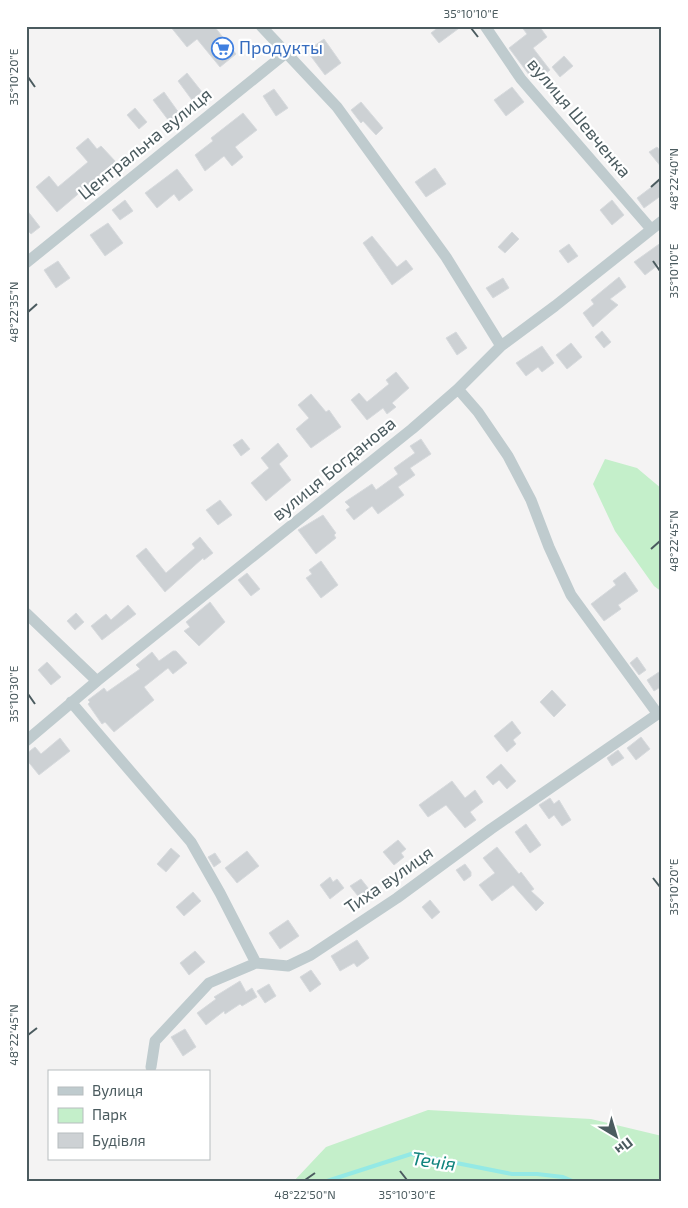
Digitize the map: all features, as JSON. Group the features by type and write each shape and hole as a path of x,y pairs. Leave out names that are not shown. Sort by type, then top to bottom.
{"street":[{"path":"261,26 336,106 364,143 446,257 501,346"},
{"name":"вулиця Шевченка","path":"485,26 521,79 651,229"},
{"name":"Центральна вулиця","path":"26,263 286,53"},
{"name":"вулиця Богданова","path":"26,741 71,702 350,479 458,389 501,346 555,306 662,221"},
{"path":"458,389 478,412 508,456 531,500 549,548 572,595 660,712"},
{"path":"26,613 97,681"},
{"path":"71,702 191,842 256,963"},
{"name":"Тиха вулиця","path":"151,1067 155,1042 209,984 256,963 288,966 311,955 397,898 490,828 660,712"}],"green space":[{"path":"605,459 637,468 662,489 662,592 654,586 615,531 593,484"},
{"path":"428,1110 591,1119 662,1136 662,1182 293,1182 326,1147"}],"building":[{"path":"170,26 214,26 236,54 220,67 197,39 187,47"},
{"path":"440,26 462,26 439,43 431,33"},
{"path":"521,26 539,26 547,37 533,48 550,70 538,80 533,74 530,76 509,48 527,34"},
{"path":"324,39 341,63 325,75 307,51"},
{"path":"564,56 573,66 560,77 552,67"},
{"path":"187,73 202,92 192,100 178,81"},
{"path":"512,87 524,102 506,116 494,100"},
{"path":"274,89 288,108 276,116 263,96"},
{"path":"164,92 179,113 169,121 153,100"},
{"path":"361,102 383,128 376,135 363,121 361,123 351,110"},
{"path":"135,108 147,122 139,129 127,115"},
{"path":"243,113 257,130 235,147 243,157 232,166 224,156 205,171 195,155 213,141 211,138"},
{"path":"88,138 97,149 101,146 116,162 57,212 36,187 49,176 58,187 88,162 76,148"},
{"path":"657,147 662,153 662,168 649,152"},
{"path":"435,168 446,184 426,197 415,182"},
{"path":"177,169 193,190 179,201 174,194 157,208 145,193"},
{"path":"662,179 662,195 644,208 637,198"},
{"path":"125,200 133,211 120,220 112,210"},
{"path":"612,200 624,215 612,225 600,210"},
{"path":"26,209 40,227 31,234 26,229"},
{"path":"108,223 123,243 105,256 90,235"},
{"path":"512,232 519,239 505,253 498,247"},
{"path":"372,236 397,267 406,260 413,269 392,285 363,243"},
{"path":"662,242 662,262 645,275 634,262"},
{"path":"569,244 578,256 568,263 559,251"},
{"path":"58,261 70,278 56,288 44,270"},
{"path":"619,277 626,287 610,299 618,305 593,327 583,313 594,304 591,300"},
{"path":"503,278 509,288 493,298 486,288"},
{"path":"602,331 611,342 604,348 595,337"},
{"path":"456,332 467,348 457,355 446,338"},
{"path":"571,343 582,357 567,369 556,355"},
{"path":"542,346 554,363 542,372 538,367 526,376 516,363"},
{"path":"396,372 409,388 392,403 396,407 387,414 383,408 367,420 351,400 359,393 367,402 389,384 386,380"},
{"path":"311,394 326,412 329,410 341,427 311,448 296,429 309,418 298,405"},
{"path":"242,439 250,449 241,456 233,445"},
{"path":"421,439 431,454 410,468 415,475 398,487 404,495 378,514 372,506 354,520 346,510 350,507 345,502 372,484 376,490 398,474 394,468 415,453 410,446"},
{"path":"278,443 288,456 279,464 291,480 266,501 251,483 269,468 261,458"},
{"path":"220,500 232,515 218,525 206,510"},
{"path":"323,515 336,533 334,535 336,538 316,554 298,530"},
{"path":"200,537 213,553 204,560 203,558 165,592 136,556 146,548 166,573 195,548 192,544"},
{"path":"321,561 338,585 321,598 306,578 312,574 309,570"},
{"path":"625,572 638,591 618,605 621,609 604,621 591,604 616,585 613,581"},
{"path":"247,573 260,589 251,596 238,580"},
{"path":"210,602 225,622 199,646 184,631 190,627 186,622"},
{"path":"128,605 136,614 102,640 91,626 106,614 111,620"},
{"path":"76,613 84,622 75,630 67,621"},
{"path":"173,651 176,651 187,663 173,674 168,668 144,687 154,700 114,732 105,722 102,724 88,704 90,702 88,700 104,688 107,692 140,669 136,665 152,652 159,661"},
{"path":"637,657 646,670 639,675 630,663"},
{"path":"47,662 61,677 51,685 38,670"},
{"path":"662,670 662,686 654,691 647,680"},
{"path":"552,690 566,705 554,717 540,702"},
{"path":"512,721 521,733 513,740 516,744 507,752 494,736"},
{"path":"641,737 650,749 636,760 627,748"},
{"path":"60,738 70,751 39,775 26,759 26,754 35,747 41,754"},
{"path":"618,750 624,758 612,766 607,758"},
{"path":"501,764 516,781 507,789 499,780 493,785 486,777"},
{"path":"452,781 465,798 475,790 483,802 470,812 476,820 465,828 446,805 428,817 419,805"},
{"path":"550,798 554,804 559,800 571,820 562,826 554,815 549,819 539,805"},
{"path":"526,824 541,845 530,853 515,832"},
{"path":"398,840 406,849 401,853 404,857 394,865 383,852"},
{"path":"497,847 519,874 521,872 534,889 531,891 544,903 536,911 513,885 492,901 479,885 495,873 483,858"},
{"path":"171,848 180,856 166,872 157,864"},
{"path":"247,851 259,866 237,883 225,868"},
{"path":"215,853 221,862 214,867 208,857"},
{"path":"465,864 471,872 471,876 464,881 456,870"},
{"path":"330,877 333,882 337,879 344,888 330,899 320,885"},
{"path":"361,879 372,893 362,901 350,886"},
{"path":"193,892 201,901 184,916 176,907"},
{"path":"430,900 440,912 432,919 422,907"},
{"path":"288,920 299,936 280,949 269,933"},
{"path":"357,940 369,958 357,967 354,963 340,971 331,956"},
{"path":"195,951 205,962 189,975 180,963"},
{"path":"311,970 321,984 310,992 300,977"},
{"path":"240,981 246,992 252,988 257,997 242,1006 240,1004 225,1014 224,1011 206,1025 197,1013 216,999 214,997"},
{"path":"269,984 276,996 265,1003 257,991"},
{"path":"185,1029 196,1047 183,1056 171,1037"}],"waterway":[{"name":"Течія","path":"324,1182 411,1154 512,1174 563,1177 575,1182"}],"place":[{"name":"Продукты","path":"223,48"}]}
